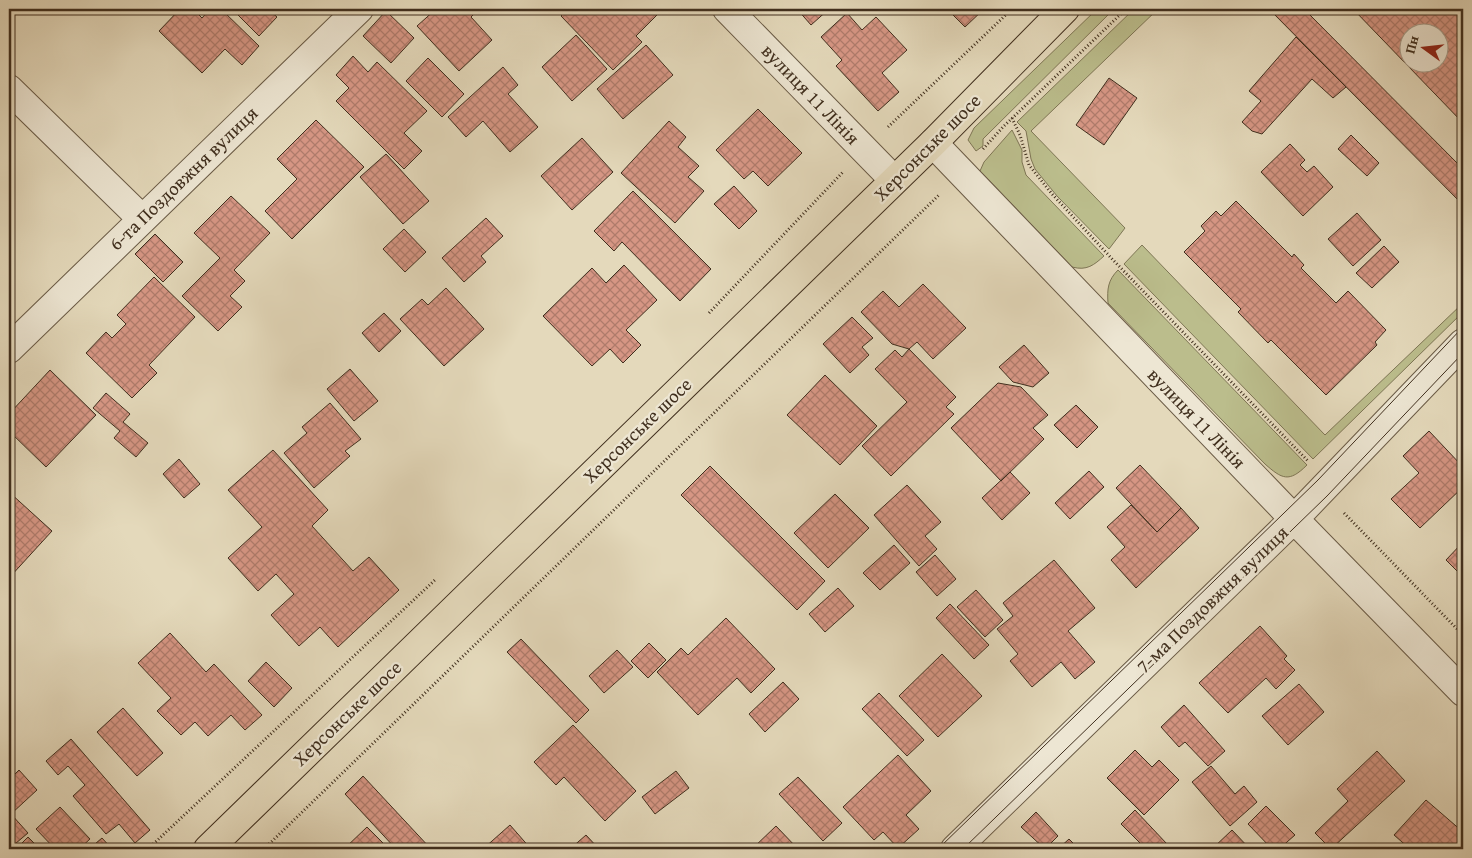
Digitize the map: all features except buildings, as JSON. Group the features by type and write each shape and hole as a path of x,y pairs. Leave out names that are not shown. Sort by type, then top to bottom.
{"main road":[{"name":"Херсонське шосе","path":"208,849 932,143 1065,9"}],"street":[{"name":"6-та Поздовжня вулиця","path":"9,349 141,218 359,9"},
{"name":"вулиця 11 Лінія","path":"727,9 894,180"},
{"path":"9,89 141,218"},
{"name":"вулиця 11 Лінія","path":"932,143 1463,692"},
{"name":"7-ма Поздовжня вулиця","path":"955,849 1294,519 1463,343"}],"path":[{"path":"706,316 865,149 1012,9"},
{"path":"264,849 961,174 1012,118 1126,9"},
{"path":"1012,118 1030,166 1052,194 1114,261 1310,463 1327,496 1463,635"},
{"path":"148,849 436,578"}],"green space":[{"path":"1097,9 1114,9 983,139 983,146 976,151 968,140 974,128"},
{"path":"1134,9 1158,9 1031,131 1125,228 1109,249 1057,196 1035,169 1031,159 1026,131 1017,122"},
{"path":"1012,130 1022,150 1022,162 1026,175 1104,256 1086,268 1072,267 980,171 984,162"},
{"path":"1142,245 1325,435 1463,303 1463,312 1313,459 1124,264"},
{"path":"1118,270 1307,465 1301,471 1286,477 1276,473 1265,464 1108,303 1109,285 1112,277"}],"tram line":[{"path":"938,849 1318,480 1463,327"},
{"path":"963,849 1327,496 1463,353"}]}
